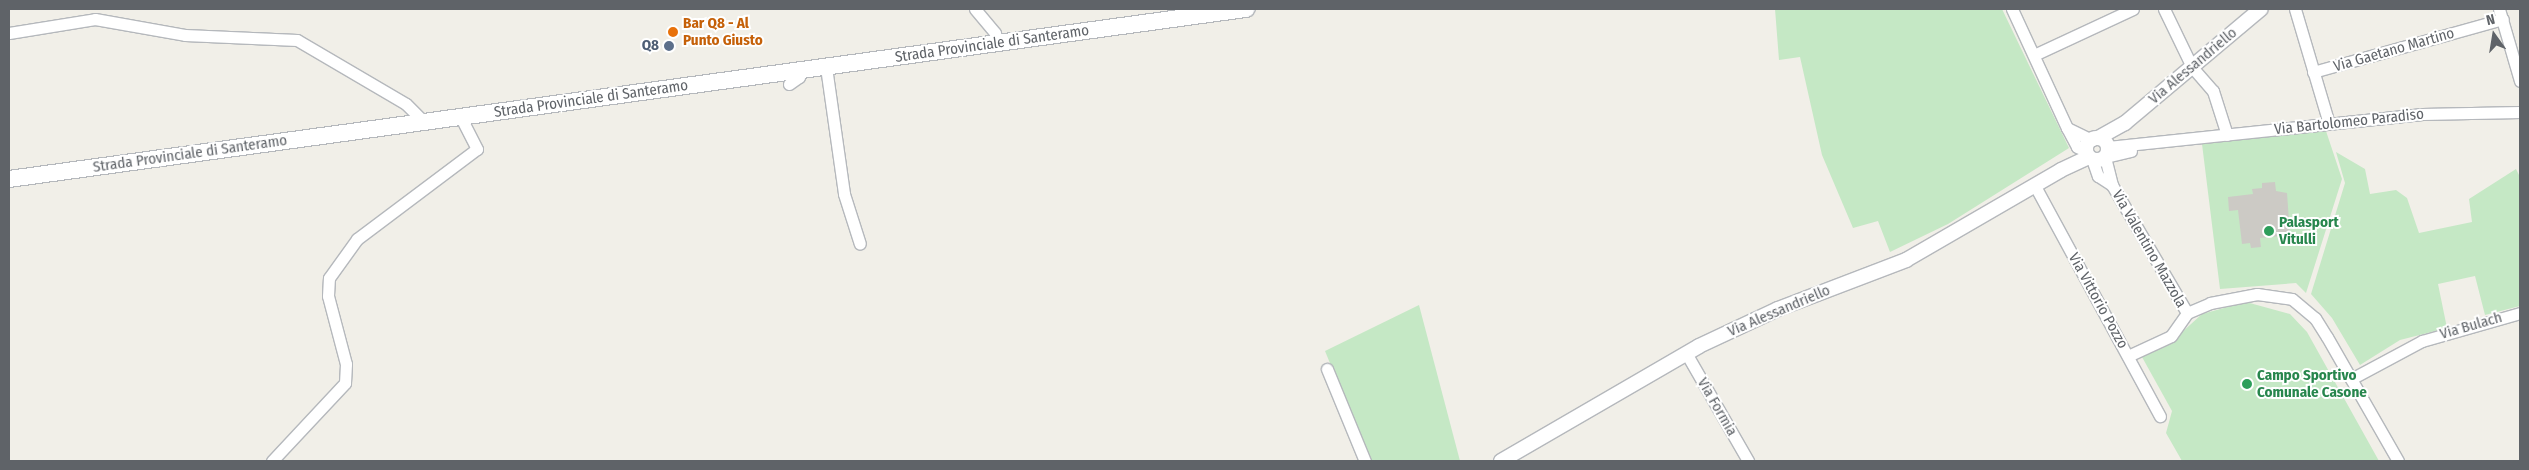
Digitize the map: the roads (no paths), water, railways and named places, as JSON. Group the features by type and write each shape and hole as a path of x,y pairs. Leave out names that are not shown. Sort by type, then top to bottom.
{"main road":[{"name":"Strada Provinciale di Santeramo","path":"9,179 461,117 794,77 826,67 1246,9"}],"street":[{"path":"975,9 995,33 997,43"},
{"path":"2012,9 2067,128 2096,150"},
{"path":"2034,55 2133,9"},
{"path":"2164,9 2192,67 2213,91 2227,135"},
{"name":"Via Alessandriello","path":"1501,461 1686,353 1770,313 1906,260 2096,150 2125,123 2261,9"},
{"path":"2295,9 2329,124"},
{"path":"2503,12 2520,81"},
{"name":"Via Gaetano Martino","path":"2314,72 2503,12"},
{"path":"9,33 95,19 185,35 297,40 406,104 424,122"},
{"path":"826,67 844,194 860,244"},
{"name":"Via Bartolomeo Paradiso","path":"2096,150 2422,114 2520,112"},
{"path":"272,461 345,383 346,364 328,296 329,278 357,239 477,149 461,117"},
{"name":"Via Valentino Mazzola","path":"2096,150 2112,184 2187,313"},
{"name":"Via Vittorio Pozzo","path":"2035,186 2160,416"},
{"path":"2128,356 2171,336 2187,313 2238,296 2276,294 2292,299 2315,318 2398,461"},
{"name":"Via Bulach","path":"2351,379 2422,341 2520,313"},
{"name":"Via Formia","path":"1686,353 1748,461"},
{"path":"1327,369 1365,461"}],"place":[{"name":"Bar Q8 - Al Punto Giusto","path":"673,32"},
{"name":"Q8","path":"669,46"},
{"name":"Palasport Vitulli","path":"2269,231"},
{"name":"Campo Sportivo Comunale Casone","path":"2247,384"}]}
